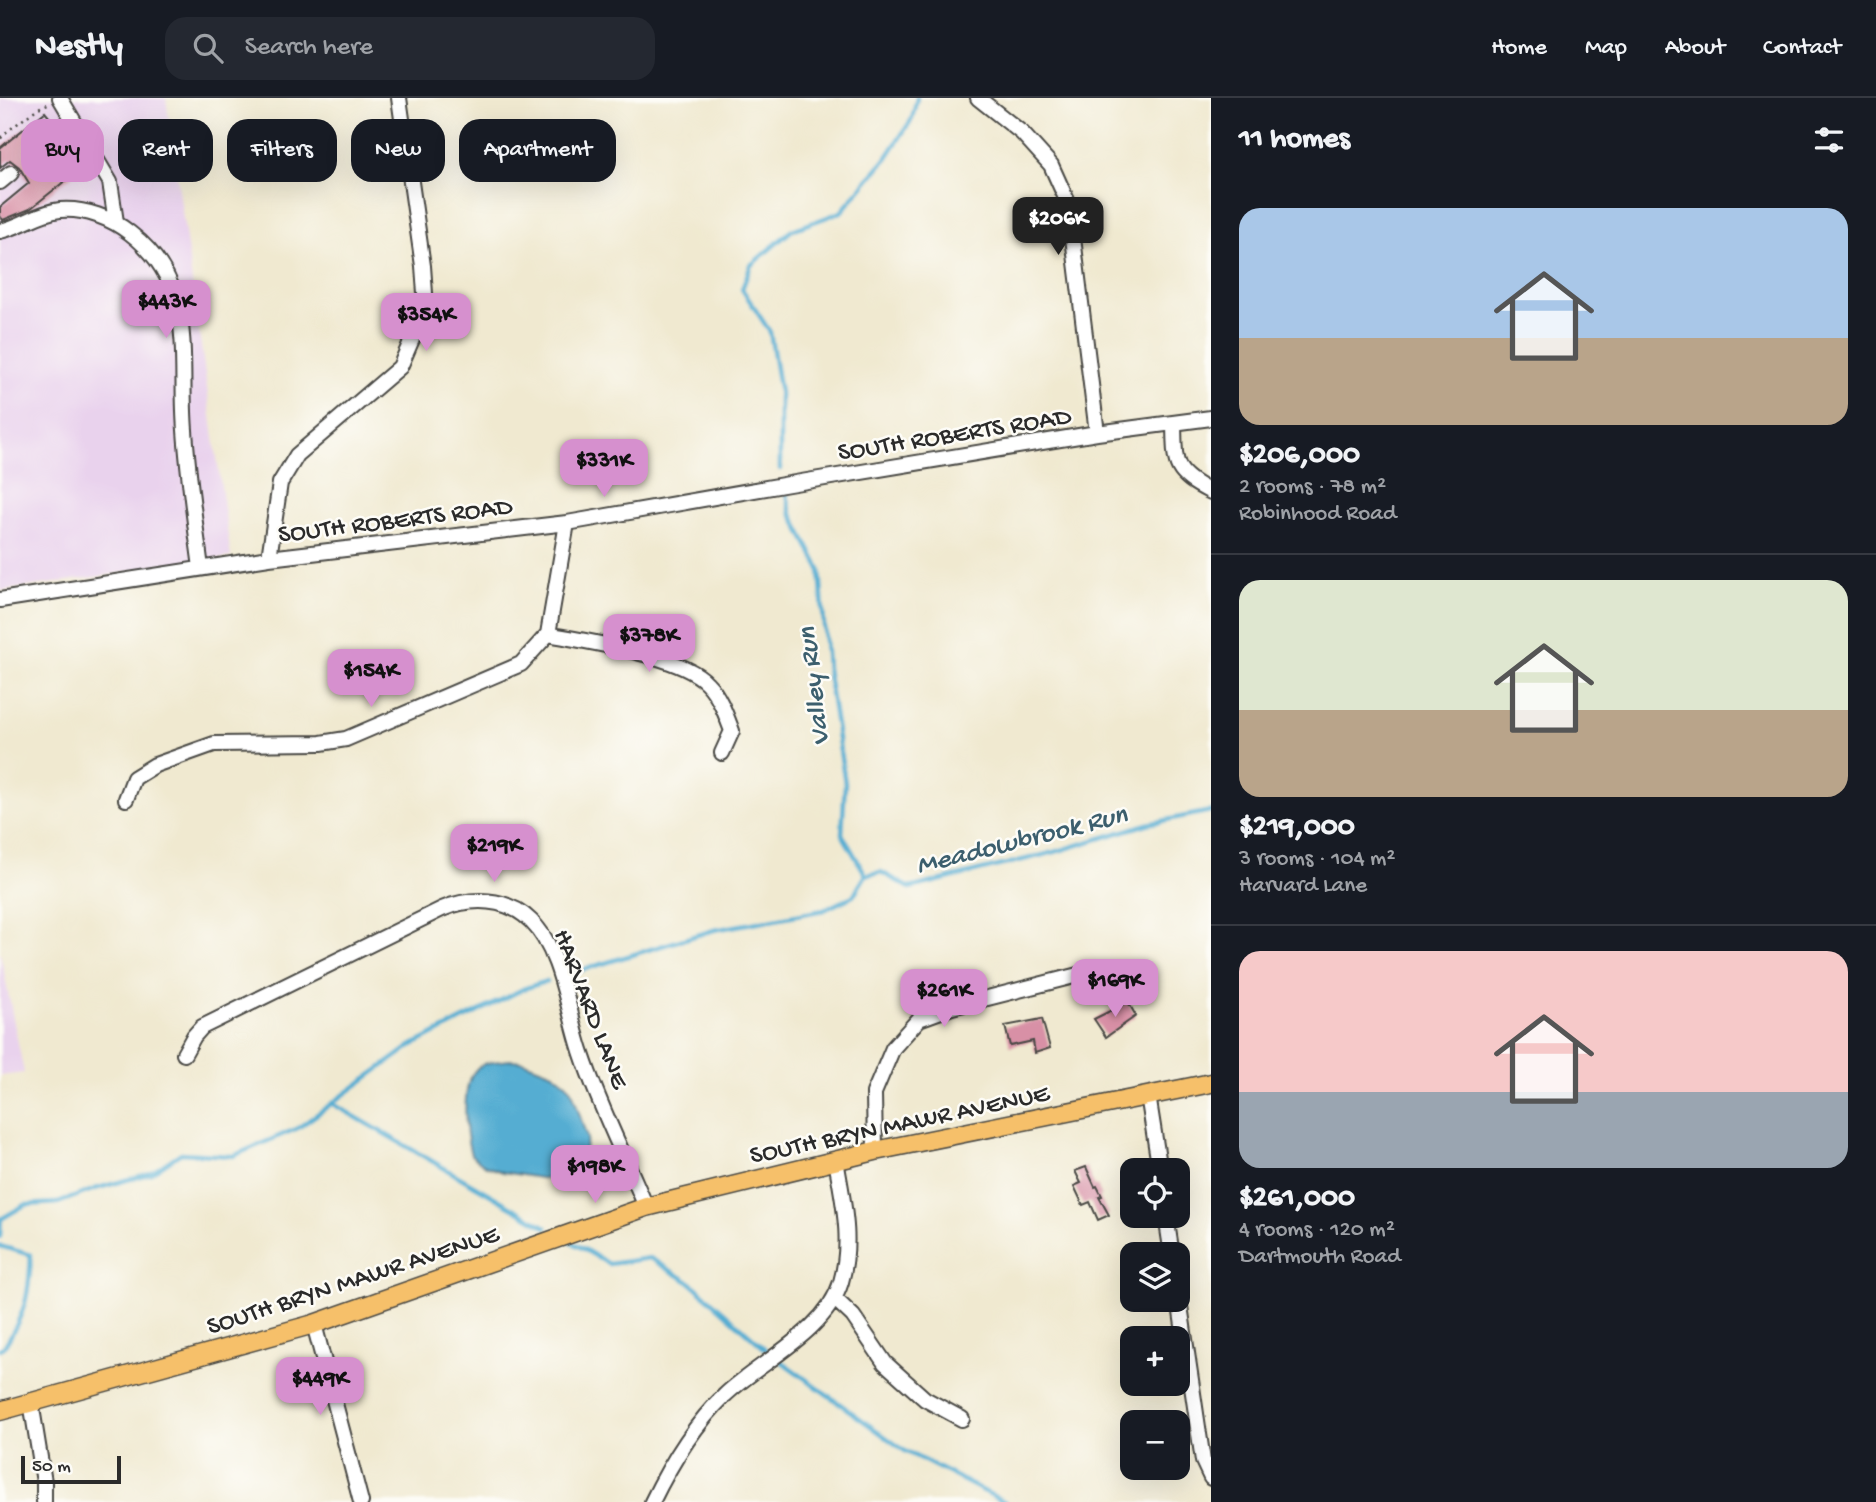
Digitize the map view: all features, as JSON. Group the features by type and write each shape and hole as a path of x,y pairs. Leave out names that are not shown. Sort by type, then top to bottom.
{"main road":[{"name":"SOUTH BRYN MAWR AVENUE","path":"0,1411 314,1324 646,1207 875,1151 1211,1083"}],"street":[{"path":"269,558 281,483 297,455 400,367 426,307 423,266 398,98"},
{"path":"978,98 1022,133 1051,165 1069,205 1097,433"},
{"path":"65,100 110,182 116,222"},
{"path":"0,231 36,216 61,210 94,214 116,222 141,241 168,275 183,337 185,434 201,568"},
{"name":"SOUTH ROBERTS ROAD","path":"0,600 269,558 567,523 1097,433 1211,418"},
{"path":"1174,423 1179,471 1193,483 1211,492"},
{"path":"126,799 134,778 155,765 214,744 321,743 346,739 521,664 548,634 567,523"},
{"path":"548,634 673,662 707,682 725,712 732,731 722,753"},
{"name":"HARVARD LANE","path":"184,1054 194,1035 202,1027 442,909 479,900 505,906 530,919 549,947 582,1055 646,1207"},
{"path":"875,1151 874,1093 893,1048 919,1019 952,1007 1078,975"},
{"path":"1149,1095 1158,1158"},
{"path":"652,1502 662,1480 702,1420 717,1404 818,1319 834,1298 841,1282 848,1247 847,1221 836,1160"},
{"path":"834,1298 853,1316 885,1363 925,1399 962,1419"},
{"path":"1181,1312 1203,1461 1211,1478"},
{"path":"314,1324 361,1502"},
{"path":"32,1402 44,1482 44,1502"}],"path":[{"path":"6,144 0,137 38,108 65,100"}],"shaded area":[{"path":"0,98 166,98 169,119 118,119 118,182 178,182 231,557 0,591"},
{"path":"0,952 24,1073 0,1076"}],"water":[{"path":"522,1061 553,1073 567,1084 573,1094 587,1138 584,1155 575,1168 553,1180 503,1172 486,1166 471,1155 466,1119 470,1079 484,1064"}],"building":[{"path":"45,112 51,119 36,119"},
{"path":"21,131 21,170 10,160 0,168 0,148"},
{"path":"64,182 30,209 3,220 0,207 29,183"},
{"path":"1128,1002 1136,1016 1106,1037 1094,1019"},
{"path":"1042,1019 1050,1048 1035,1053 1033,1041 1010,1046 1005,1026"},
{"path":"1086,1167 1109,1215 1098,1220 1090,1202 1083,1205 1074,1186 1081,1183 1075,1171"}],"waterway":[{"name":"Valley Run","path":"780,469 780,393 770,332 742,289 751,265 792,230 841,212 885,160 912,119 917,98"},
{"name":"Valley Run","path":"787,495 791,513 820,569 827,668 845,783 842,834 866,875"},
{"name":"Meadowbrook Run","path":"572,973 714,930 824,910 853,896 866,875 881,872 910,888 1055,852 1147,824 1211,811"},
{"name":"Meadowbrook Run","path":"0,1237 1,1219 25,1205 58,1203 151,1173 181,1153 233,1156 298,1128 411,1046 523,989 547,981"},
{"path":"333,1104 546,1227"},
{"path":"570,1241 609,1264 650,1258 691,1283 771,1354"},
{"name":"Meadowbrook Run","path":"0,1246 31,1255 22,1313 4,1347 0,1349"},
{"path":"778,1359 905,1451 1005,1502"}]}
